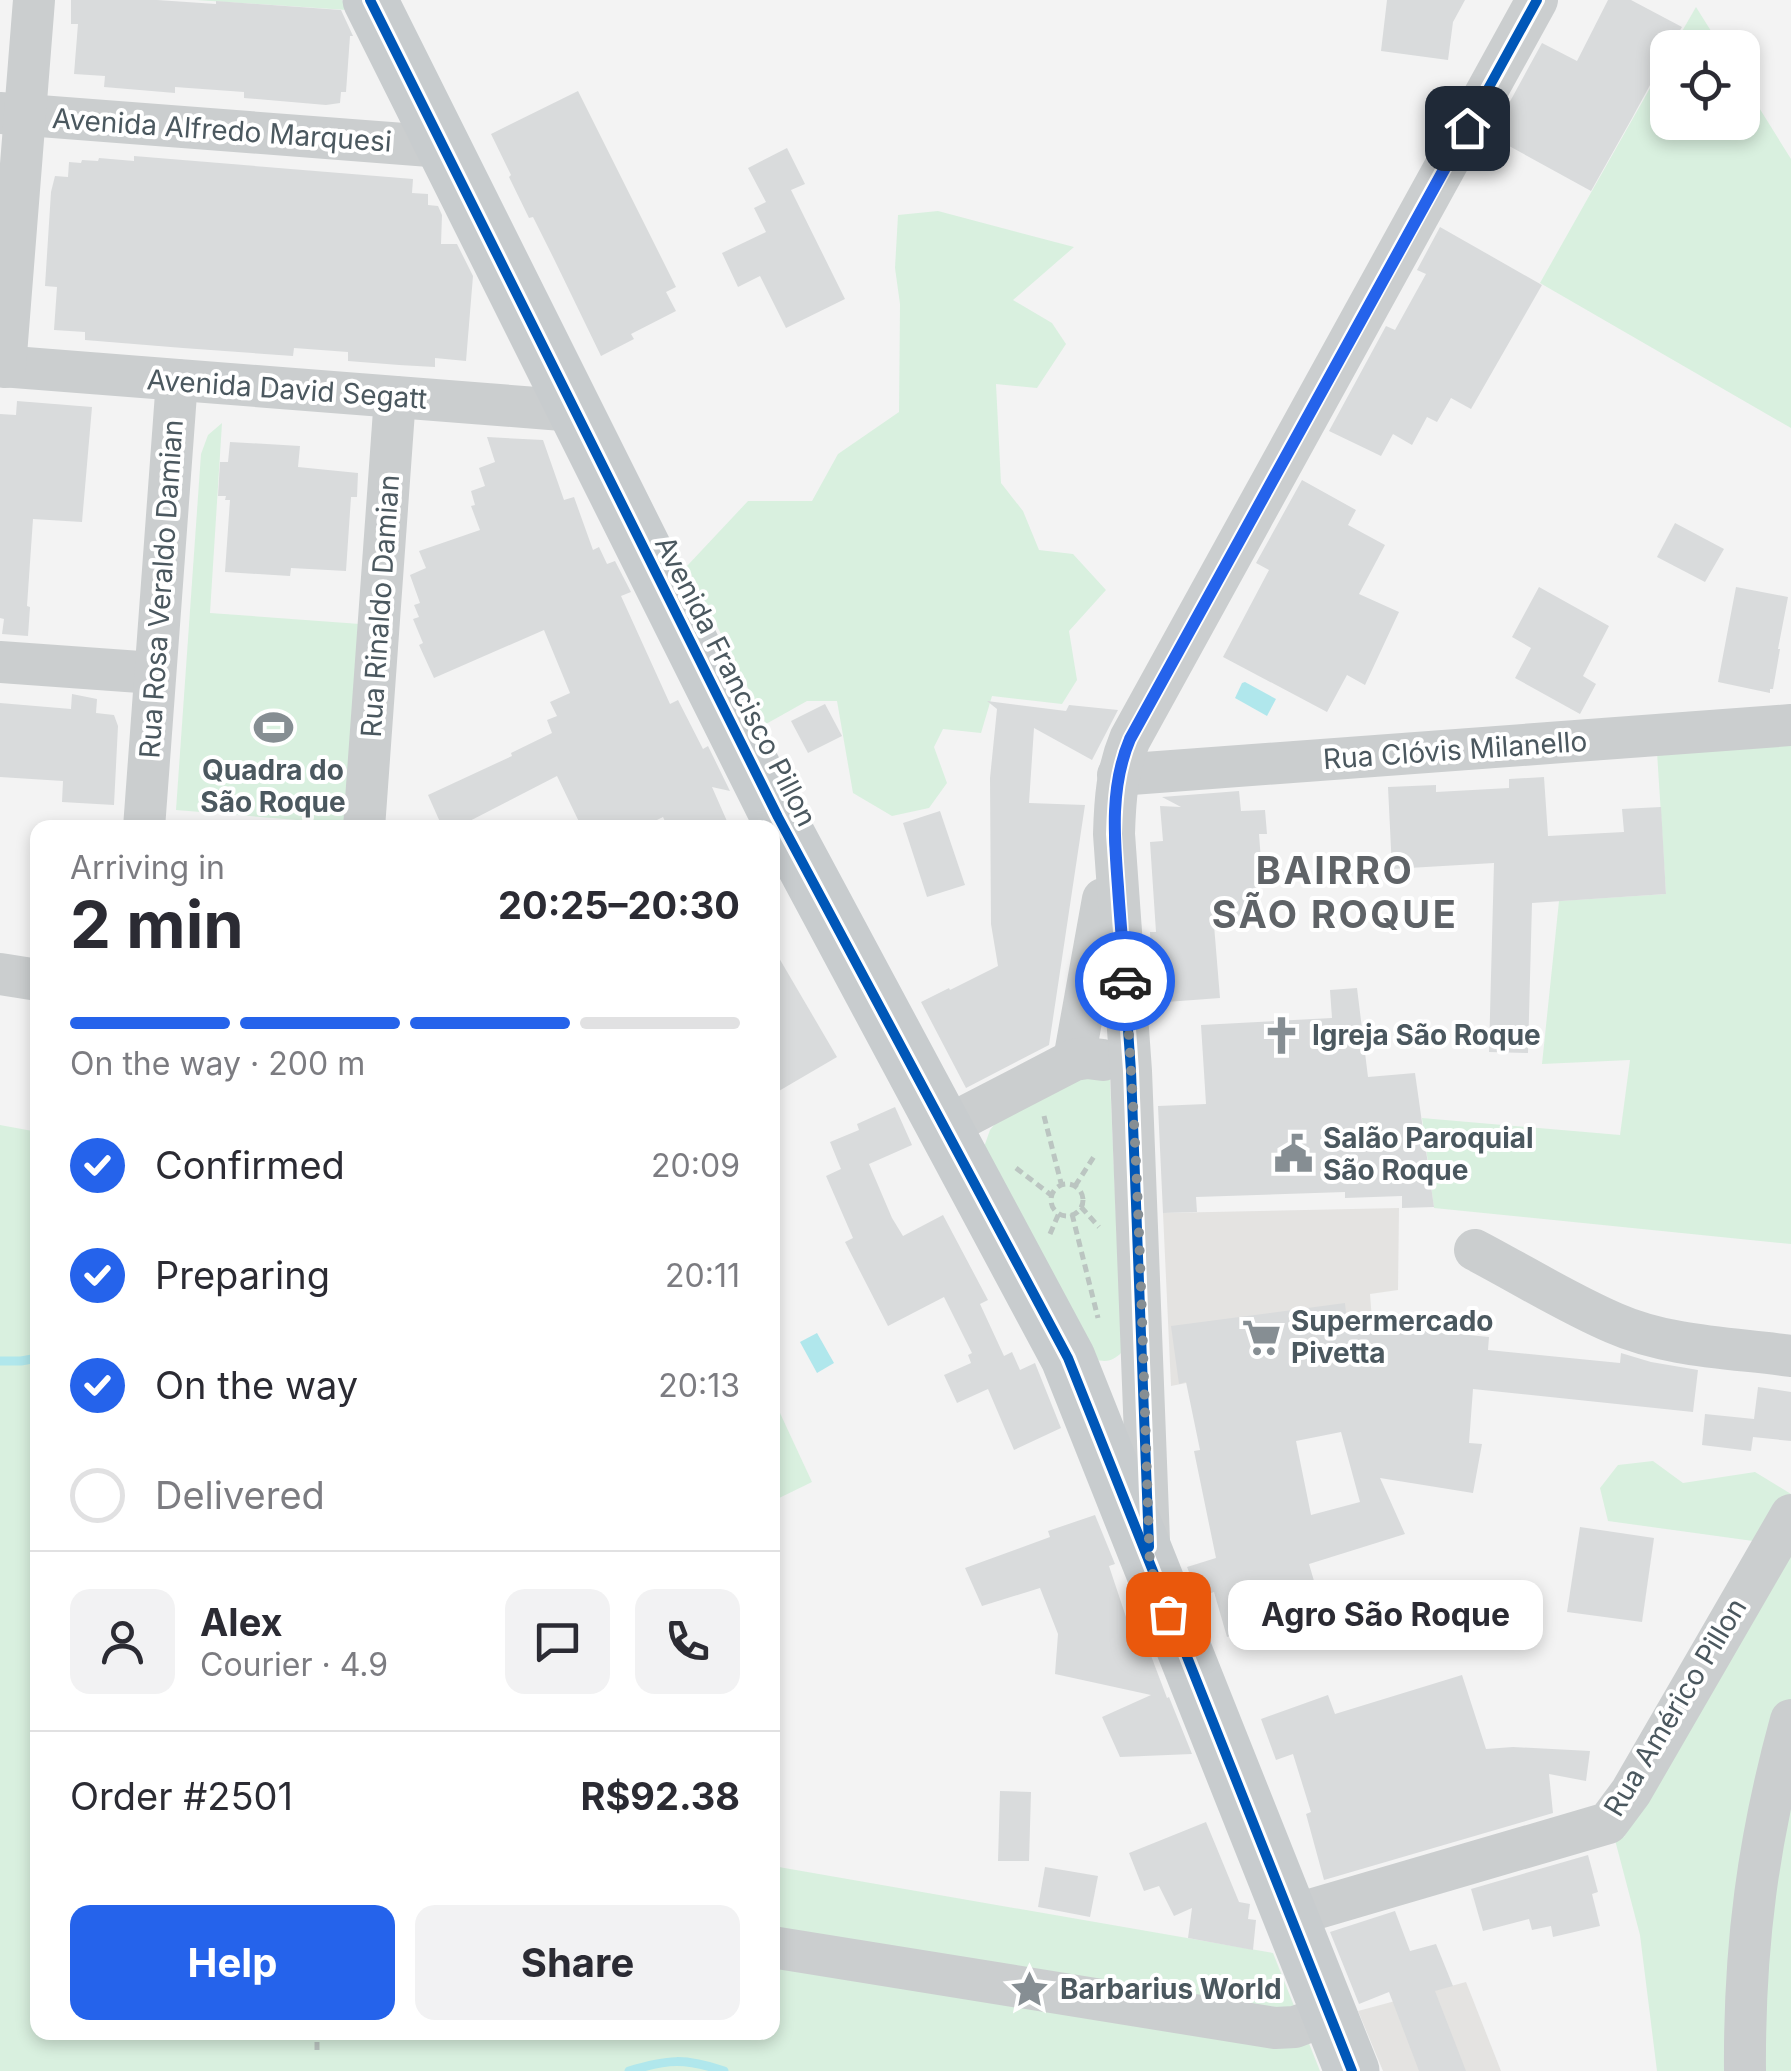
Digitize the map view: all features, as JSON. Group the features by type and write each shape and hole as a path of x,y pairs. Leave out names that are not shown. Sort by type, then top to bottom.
{"main road":[{"name":"Avenida Francisco Pillon","path":"370,0 779,820"},
{"name":"Avenida Francisco Pillon","path":"780,822 1075,1375 1352,2071"}],"street":[{"path":"3,366 12,114 34,0"},
{"path":"1074,1060 1114,834 1118,774 1130,739 1537,0"},
{"name":"Avenida Alfredo Marquesi","path":"12,114 443,147"},
{"name":"Avenida David Segatt","path":"3,366 575,411"},
{"name":"Rua Rosa Veraldo Damian","path":"145,813 177,380"},
{"name":"Rua Rinaldo Damian","path":"365,820 395,397"},
{"path":"0,662 154,673"},
{"name":"Rua Clóvis Milanello","path":"1118,774 1791,725"},
{"path":"1114,834 1132,1070 1150,1567"},
{"path":"0,974 30,979"},
{"path":"945,1127 1074,1060 1099,1058 1132,1070"},
{"path":"1475,1250 1615,1324 1651,1336 1791,1356"},
{"path":"1075,1375 1086,1381 1112,1384 1124,1380 1144,1361"},
{"name":"Rua Américo Pillon","path":"1290,1916 1608,1823 1630,1792 1791,1515"},
{"path":"1745,2071 1744,1998 1760,1854 1791,1720"},
{"path":"780,1948 1275,2028 1295,2027 1329,2014"}],"path":[{"path":"1041,1104 1062,1184"},
{"path":"1076,1186 1102,1145"},
{"path":"1005,1160 1052,1195"},
{"path":"1062,1184 1076,1186 1082,1196 1081,1207 1065,1216 1055,1210 1050,1200 1062,1184"},
{"path":"1072,1214 1099,1320"},
{"path":"317,2050 318,2040"}],"shaded area":[{"path":"1399,1208 1398,1290 1370,1294 1374,1346 1171,1386 1163,1213"},
{"path":"1466,1982 1501,2071 1383,2071 1358,2011"}],"green space":[{"path":"196,0 342,0 347,10"},
{"path":"1696,7 1710,30 1683,30"},
{"path":"1650,88 1650,140 1760,140 1760,109 1791,159 1791,428 1540,283"},
{"path":"938,211 1074,247 1013,300 1052,323 1066,344 1037,388 996,384 1001,483 1023,511 1039,550 1073,554 1106,590 1069,631 1077,680 1062,704 992,696 981,733 943,729 934,747 947,783 929,808 892,816 853,793 837,701 807,701 766,724 687,566 748,501 812,501 838,454 899,412 900,304 895,268 898,215"},
{"path":"222,423 210,613 360,624 346,820 176,810 201,454 208,435"},
{"path":"1791,742 1791,1244 1434,1208 1422,1118 1620,1135 1630,1060 1542,1064 1559,901 1666,894 1657,752"},
{"path":"1084,1074 1110,1080 1122,1352 1106,1361 1094,1359 984,1147 998,1120"},
{"name":"Barbarius World","path":"0,1125 30,1131 30,2040 780,2040 780,1867 1273,1953 1320,2071 0,2071"},
{"path":"780,1413 812,1482 780,1497"},
{"path":"1653,1461 1683,1483 1755,1472 1791,1494 1791,2071 1657,2071 1640,1935 1615,1840 1624,1837 1724,1667 1753,1541 1608,1521 1600,1488 1618,1465"}],"water":[{"path":"1245,682 1276,699 1267,716 1235,698"},
{"path":"817,1333 834,1363 817,1373 800,1342"}],"building":[{"path":"71,0 216,1 341,10 353,36 346,92 341,92 340,103 326,105 244,98 244,92 175,87 175,93 104,87 105,76 74,74 78,24 71,24"},
{"path":"1387,0 1465,0 1453,22 1448,60 1381,51"},
{"path":"1608,0 1631,0 1682,27 1650,30 1650,84 1591,191 1491,136 1542,43 1577,61"},
{"path":"578,91 676,287 666,292 676,311 631,334 634,339 601,356 533,217 529,218 491,134"},
{"path":"787,148 805,184 791,190 845,299 786,328 760,276 738,287 722,253 766,232 754,208 766,202 748,168"},
{"path":"134,156 413,179 412,193 428,194 428,205 438,206 442,215 441,244 457,244 473,276 466,361 435,358 435,367 399,365 348,361 348,352 294,348 293,356 183,348 85,340 85,332 54,330 57,287 45,286 55,176 68,177 69,162 99,158 134,161"},
{"path":"1440,227 1542,285 1471,409 1451,398 1437,422 1427,417 1412,445 1393,434 1381,456 1329,431 1386,326 1395,330 1426,274 1417,270"},
{"path":"17,401 92,407 82,522 33,519 28,636 2,634 4,619 0,618 0,414 16,415"},
{"path":"487,437 543,440 564,500 574,497 593,550 599,547 607,564 615,561 631,592 621,596 670,704 678,700 703,749 708,746 730,791 712,787 726,820 578,820 557,776 472,820 439,820 428,795 552,733 547,720 557,716 550,702 570,693 544,630 434,678 419,645 423,643 413,619 419,617 414,605 420,603 410,575 426,568 419,551 480,530 471,506 475,505 471,491 485,486 479,468 495,462"},
{"path":"230,442 300,446 298,467 358,473 357,497 351,497 346,571 291,568 290,576 225,572 230,500 218,496 220,462 228,462"},
{"path":"1302,480 1356,510 1348,525 1385,545 1359,594 1399,612 1365,685 1347,675 1327,712 1223,657 1269,570 1256,563"},
{"path":"1675,523 1724,549 1705,582 1657,557"},
{"path":"1539,587 1609,626 1583,676 1596,684 1580,714 1515,678 1531,648 1512,637"},
{"path":"1736,587 1788,597 1770,693 1718,682"},
{"path":"72,694 97,699 96,713 114,715 118,726 114,805 62,802 63,781 0,777 0,703 71,709"},
{"path":"987,701 1066,711 1069,705 1118,710 1092,760 1034,728 1029,803 1085,805 1049,1045 966,1088 921,1002 998,966 991,924 990,778 997,709"},
{"path":"825,704 842,736 808,753 791,721"},
{"path":"1544,777 1548,836 1624,832 1622,809 1661,807 1666,894 1532,903 1528,1053 1489,1052 1494,863 1392,869 1388,787 1436,785 1436,792 1509,788 1509,779"},
{"path":"1239,791 1241,811 1265,810 1267,834 1259,834 1263,887 1253,888 1256,923 1214,925 1220,998 1153,1003 1150,932 1156,932 1150,842 1163,841 1160,806 1181,807 1162,797"},
{"path":"940,811 965,885 927,897 903,823"},
{"path":"780,960 837,1057 780,1090"},
{"name":"Salão Paroquial São Roque","path":"1357,988 1368,1077 1415,1073 1434,1207 1402,1208 1402,1196 1345,1198 1345,1192 1196,1197 1197,1212 1163,1213 1158,1106 1206,1104 1201,1025 1332,1018 1330,990"},
{"path":"895,1107 912,1145 869,1164 892,1218 903,1236 943,1215 988,1300 980,1304 1004,1356 1012,1352 1020,1370 1035,1363 1061,1428 1014,1450 988,1389 957,1403 944,1375 971,1363 968,1355 972,1353 944,1297 888,1326 845,1242 853,1238 826,1176 841,1169 830,1142 859,1130 857,1124"},
{"path":"1345,1303 1347,1323 1489,1337 1488,1350 1620,1363 1621,1353 1698,1370 1693,1412 1473,1389 1469,1443 1482,1444 1473,1493 1380,1478 1405,1534 1309,1564 1322,1608 1227,1637 1214,1592 1199,1597 1187,1567 1216,1558 1194,1451 1200,1450 1186,1382 1179,1384 1171,1326","holes":["1341,1432 1360,1502 1311,1515 1296,1441"]},
{"path":"1758,1387 1791,1392 1791,1441 1753,1437 1751,1451 1702,1445 1705,1414 1754,1419"},
{"path":"1095,1515 1115,1564 1109,1566 1127,1620 1136,1616 1192,1754 1120,1757 1102,1717 1151,1695 1055,1674 1058,1634 1040,1588 982,1606 965,1568 1050,1537 1048,1531"},
{"path":"1580,1527 1654,1538 1642,1622 1567,1612"},
{"path":"1416,1593 1426,1625 1373,1641 1363,1609"},
{"path":"1462,1675 1486,1749 1590,1751 1586,1781 1549,1774 1553,1813 1324,1880 1306,1814 1311,1812 1293,1754 1276,1760 1261,1719 1328,1695 1335,1714"},
{"path":"1000,1791 1031,1792 1029,1861 998,1861"},
{"path":"1206,1822 1239,1902 1250,1904 1248,1919 1256,1920 1253,1950 1188,1938 1192,1908 1174,1916 1159,1886 1144,1891 1129,1853"},
{"path":"1588,1855 1598,1892 1592,1894 1600,1926 1553,1937 1551,1926 1532,1930 1529,1919 1483,1931 1471,1889"},
{"path":"1045,1867 1098,1876 1090,1917 1038,1907"},
{"path":"1395,1911 1410,1951 1436,1944 1453,1986 1435,1991 1466,2071 1419,2071 1389,1992 1359,2004 1330,1932"}],"waterway":[{"path":"0,1361 30,1359"},
{"path":"629,2071 676,2062 724,2071"}],"cycle path":[{"path":"370,0 780,820"},
{"path":"1149,1547 1131,1071 1114,834 1122,762 1130,739 1537,0"},
{"path":"780,821 1068,1358 1352,2071"}],"way so far":[{"path":"1125,981 1132,1070 1150,1567 1168,1614"}],"place":[{"name":"Quadra do São Roque","path":"273,727"},
{"name":"Igreja São Roque","path":"1282,1035"},
{"name":"Salão Paroquial São Roque","path":"1293,1154"},
{"name":"Supermercado Pivetta","path":"1261,1337"},
{"name":"Agro São Roque","path":"1168,1614"},
{"name":"Barbarius World","path":"1030,1989"}],"district":[{"name":"BAIRRO SÃO ROQUE","path":"1335,892"}],"route":[{"path":"1125,981 1114,834 1122,757 1467,128"}]}
